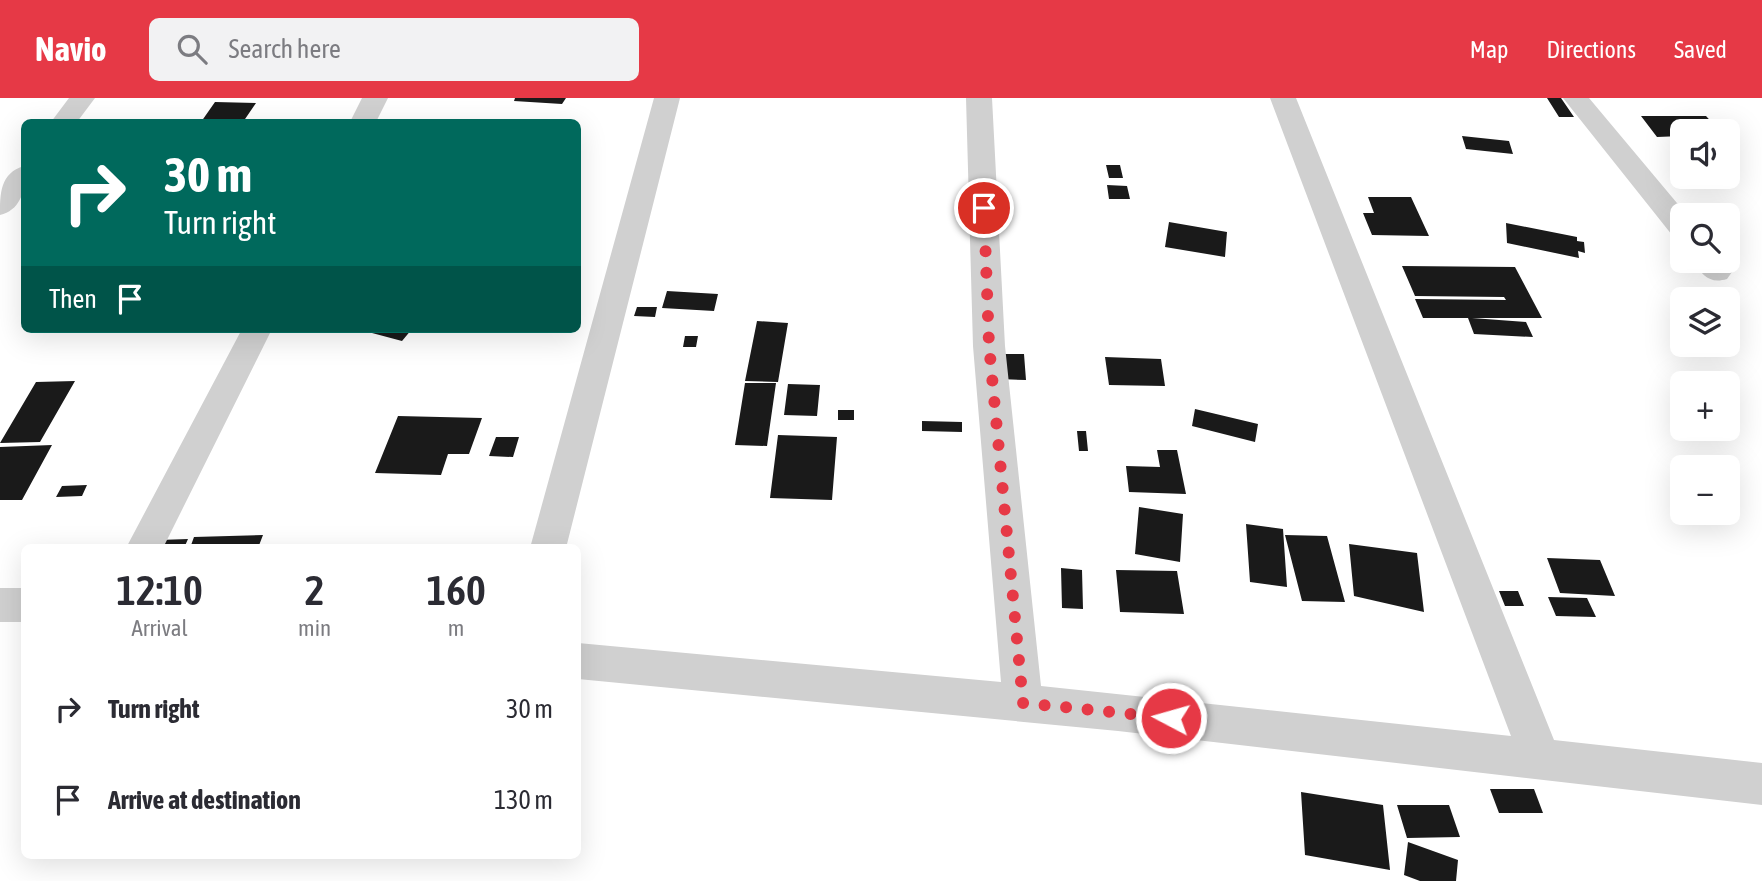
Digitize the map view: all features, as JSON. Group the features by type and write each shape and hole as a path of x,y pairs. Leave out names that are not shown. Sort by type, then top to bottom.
{"street":[{"path":"66,119 82,98"},
{"path":"364,119 375,98"},
{"path":"549,544 667,98"},
{"path":"979,98 989,345 1023,703"},
{"path":"1283,98 1421,458 1541,759"},
{"path":"1576,98 1670,213"},
{"path":"0,206 21,179"},
{"path":"146,544 255,333"},
{"path":"0,605 21,605"},
{"path":"581,662 1023,703 1762,784"}],"building":[{"path":"515,98 566,98 562,104 514,101"},
{"path":"1547,98 1561,98 1574,117 1559,117"},
{"path":"215,102 256,103 245,119 203,119"},
{"path":"1641,116 1706,116 1709,119 1670,119 1670,136 1657,137"},
{"path":"1462,136 1509,141 1513,154 1466,149"},
{"path":"1106,165 1120,165 1123,178 1109,178"},
{"path":"1107,185 1127,186 1130,199 1109,199"},
{"path":"1368,197 1411,197 1429,236 1372,235 1363,213 1374,213"},
{"path":"1169,222 1227,232 1225,257 1165,247"},
{"path":"1506,223 1577,237 1577,241 1584,242 1585,253 1578,251 1579,258 1507,243"},
{"path":"1402,266 1515,267 1542,318 1472,318 1526,322 1533,337 1474,334 1468,318 1423,318 1415,299 1506,300 1504,297 1415,296"},
{"path":"667,291 718,294 714,311 662,308"},
{"path":"637,307 657,307 655,317 634,316"},
{"path":"757,321 788,323 778,382 745,381"},
{"path":"372,333 409,333 402,341"},
{"path":"685,336 698,336 696,347 683,347"},
{"path":"997,354 1024,354 1026,380 999,379"},
{"path":"1105,357 1161,359 1165,386 1109,385"},
{"path":"75,381 40,442 0,443 36,382"},
{"path":"745,383 776,383 767,446 735,445"},
{"path":"788,384 820,385 817,416 784,415"},
{"path":"1195,409 1258,424 1255,442 1192,426"},
{"path":"838,410 854,410 854,420 838,420"},
{"path":"398,416 482,418 469,454 448,454 441,475 375,473"},
{"path":"922,421 962,422 962,432 922,431"},
{"path":"1077,431 1086,431 1088,451 1079,451"},
{"path":"778,435 837,437 832,500 770,498"},
{"path":"496,437 519,437 513,457 489,456"},
{"path":"52,445 22,500 0,500 0,447"},
{"path":"1157,450 1177,450 1186,494 1129,492 1126,466 1160,467"},
{"path":"87,485 82,496 56,497 62,486"},
{"path":"1139,507 1183,514 1180,562 1135,554"},
{"path":"1246,524 1283,529 1287,587 1250,582"},
{"path":"263,535 260,544 191,544 194,537"},
{"path":"1285,535 1327,536 1345,602 1302,601"},
{"path":"188,539 186,544 157,544 159,540"},
{"path":"1349,544 1417,553 1424,612 1354,596"},
{"path":"1547,558 1600,560 1615,596 1560,593"},
{"path":"1061,568 1082,570 1083,609 1062,608"},
{"path":"1116,570 1177,571 1184,614 1120,612"},
{"path":"1499,591 1518,591 1524,606 1505,606"},
{"path":"1548,597 1587,598 1596,617 1556,616"},
{"path":"1490,789 1534,789 1543,813 1499,813"},
{"path":"1301,792 1383,805 1390,870 1305,855"},
{"path":"1397,805 1449,805 1460,837 1407,838"},
{"path":"1408,842 1458,860 1456,881 1420,881 1404,875"}],"route":[{"path":"984,208 989,345 1023,703 1171,718"}]}
